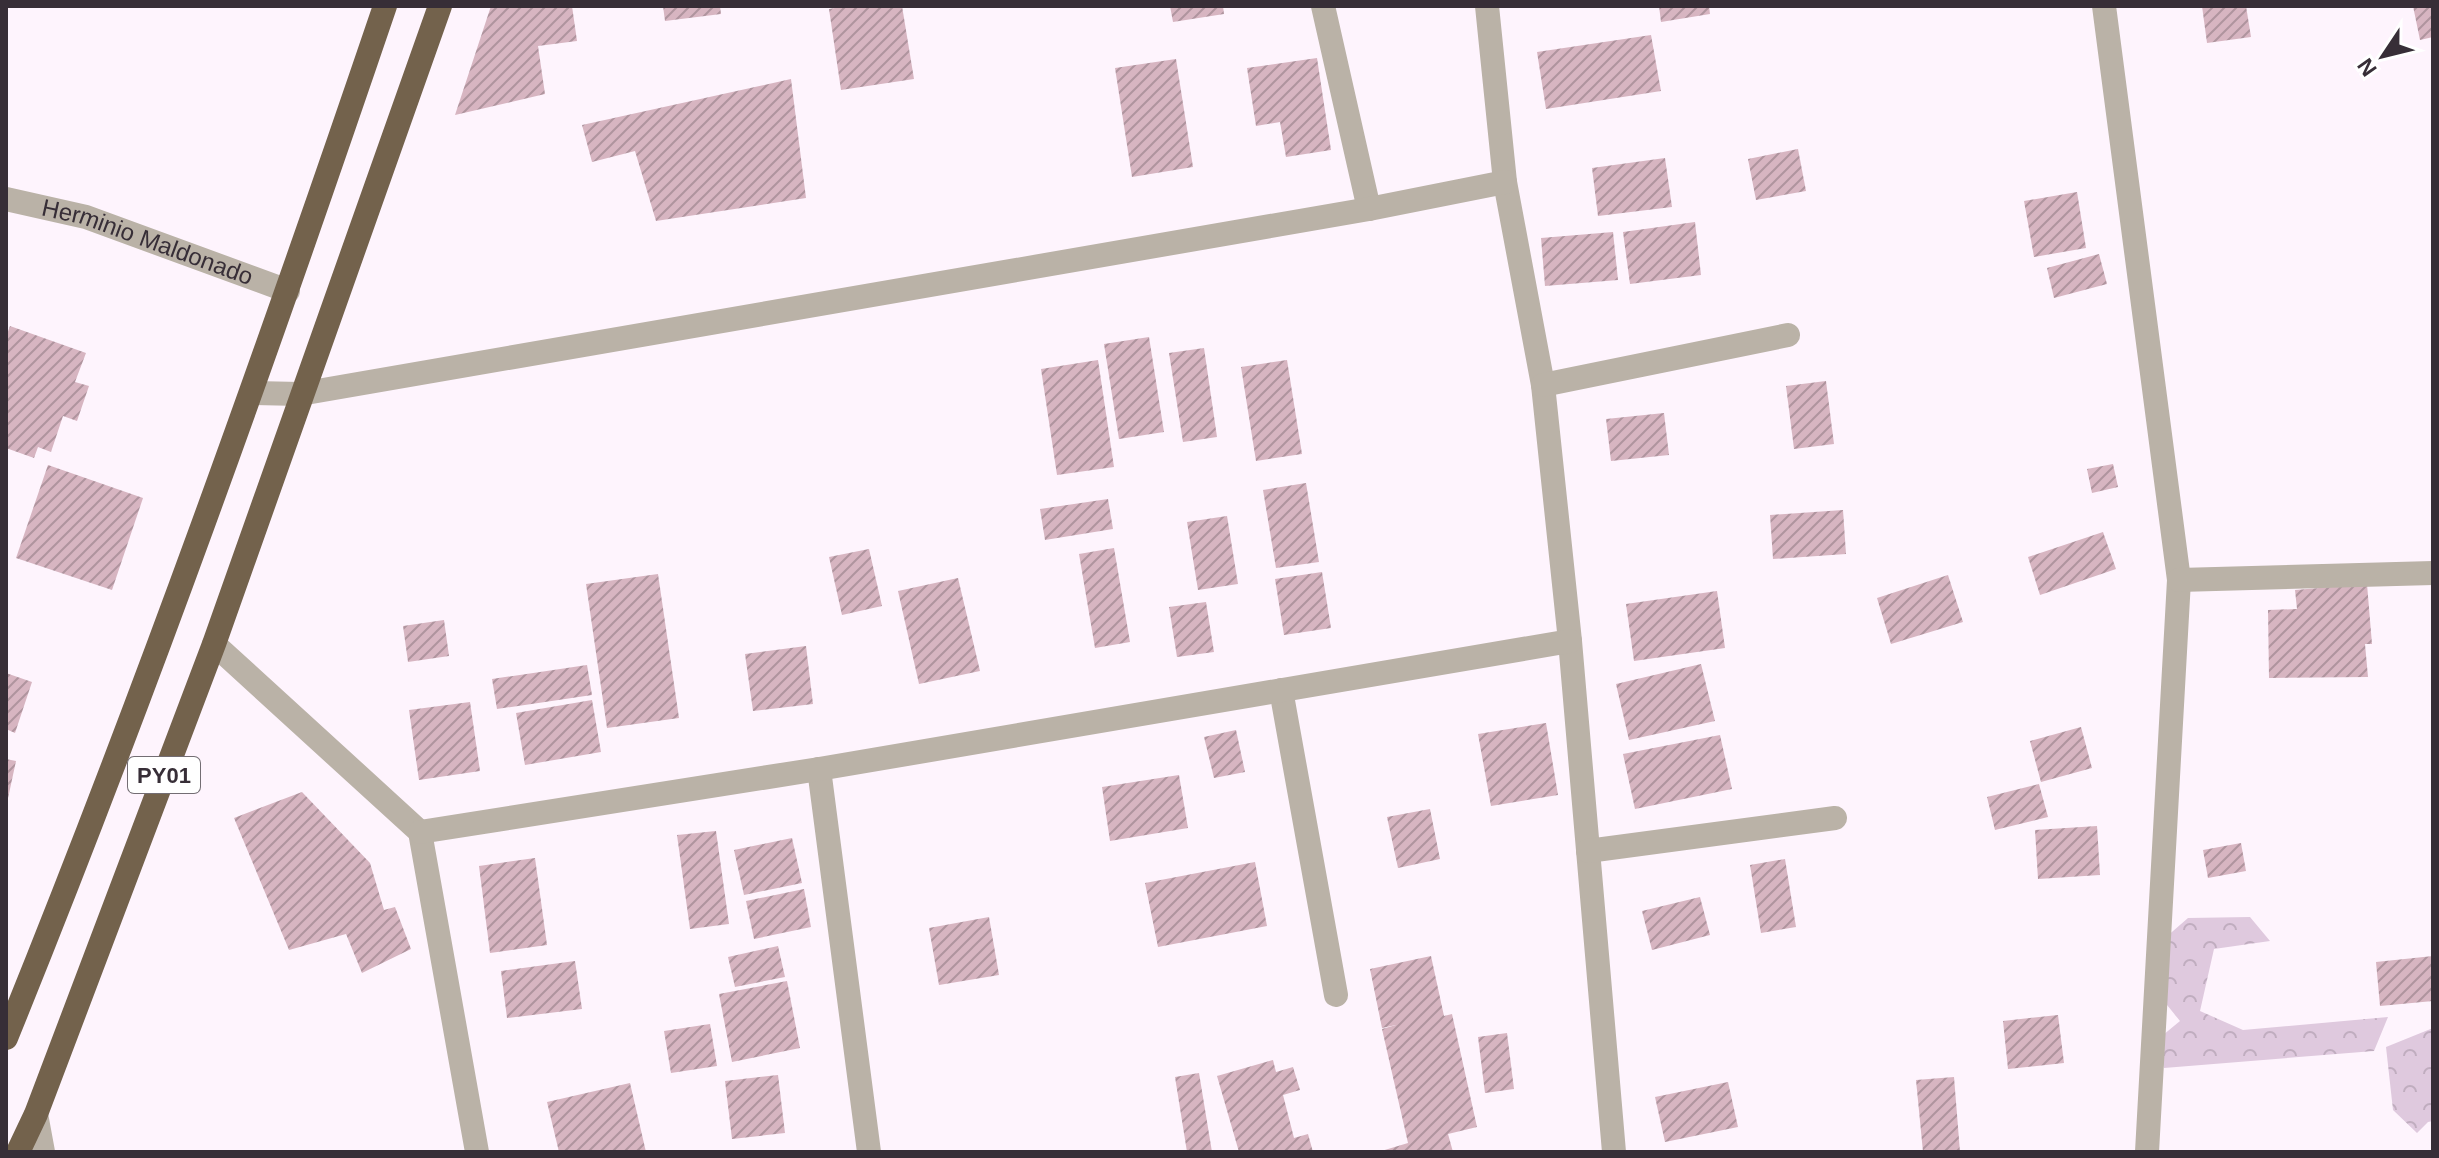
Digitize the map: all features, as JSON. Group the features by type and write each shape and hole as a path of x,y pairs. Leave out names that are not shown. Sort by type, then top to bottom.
{"highway":[{"name":"PY01","path":"6,1038 92,825 252,393 385,6"},
{"name":"PY01","path":"18,1152 36,1114 214,644 300,394 440,6"}],"street":[{"path":"1323,6 1369,209"},
{"path":"1487,6 1505,182 1543,385 1570,641 1614,1152"},
{"path":"2104,6 2179,580 2147,1152"},
{"path":"252,393 300,394 1369,209 1505,182"},
{"name":"Herminio Maldonado","path":"6,199 86,217 288,291"},
{"path":"1543,385 1788,335"},
{"path":"2179,580 2433,573"},
{"path":"420,832 819,769 1570,641"},
{"path":"214,644 420,832 477,1152"},
{"path":"1281,690 1336,995"},
{"path":"819,769 869,1152"},
{"path":"1588,851 1835,818"},
{"path":"36,1114 43,1152"}],"green space":[{"path":"2250,917 2270,941 2214,949 2200,1011 2243,1030 2388,1017 2374,1051 2164,1068 2157,1040 2180,1021 2150,984 2165,938 2188,918"},
{"path":"2433,1028 2433,1121 2417,1133 2393,1110 2386,1047"}],"building":[{"path":"491,6 572,6 577,41 538,46 545,94 455,115"},
{"path":"663,6 720,6 721,14 665,21"},
{"path":"902,6 914,79 841,90 829,9"},
{"path":"1170,6 1223,6 1224,14 1173,22"},
{"path":"1659,6 1709,6 1710,14 1661,22"},
{"path":"2202,6 2246,6 2251,37 2207,43"},
{"path":"2413,6 2433,6 2433,37 2420,40"},
{"path":"1651,35 1661,91 1546,109 1537,52"},
{"path":"1317,58 1331,150 1286,157 1280,122 1256,126 1247,68"},
{"path":"1176,59 1193,167 1132,177 1115,68"},
{"path":"791,79 806,198 656,221 635,151 592,162 582,125"},
{"path":"1798,149 1806,191 1756,200 1748,159"},
{"path":"1665,158 1672,207 1598,216 1592,168"},
{"path":"2077,192 2086,248 2034,257 2024,201"},
{"path":"1695,222 1701,275 1630,284 1623,232"},
{"path":"1613,232 1618,280 1545,286 1541,238"},
{"path":"2099,254 2107,284 2054,298 2047,268"},
{"path":"10,326 86,353 75,382 89,386 77,421 63,416 51,452 38,447 34,458 6,448 6,337"},
{"path":"1149,337 1164,432 1119,439 1104,344"},
{"path":"1204,348 1217,437 1183,442 1169,353"},
{"path":"1098,360 1114,467 1057,475 1041,369"},
{"path":"1287,360 1302,454 1256,461 1241,367"},
{"path":"1826,381 1834,444 1794,449 1786,386"},
{"path":"1664,413 1669,455 1611,461 1606,419"},
{"path":"2113,464 2118,487 2092,493 2087,469"},
{"path":"48,465 143,498 112,590 16,558"},
{"path":"1306,483 1319,562 1276,568 1263,490"},
{"path":"1108,499 1113,529 1045,540 1040,509"},
{"path":"1843,510 1846,554 1773,559 1770,515"},
{"path":"1227,516 1238,584 1198,590 1187,522"},
{"path":"2103,532 2116,569 2040,595 2028,557"},
{"path":"1114,548 1130,642 1095,648 1079,554"},
{"path":"869,549 882,606 842,615 829,557"},
{"path":"1322,572 1331,628 1284,635 1275,579"},
{"path":"658,574 679,718 607,728 586,584"},
{"path":"1948,575 1963,622 1891,644 1877,598"},
{"path":"958,578 980,671 919,684 898,591"},
{"path":"2367,584 2372,644 2365,644 2368,677 2269,678 2268,610 2297,609 2295,590"},
{"path":"1717,591 1725,648 1634,661 1626,604"},
{"path":"1206,602 1214,652 1177,657 1169,607"},
{"path":"444,620 449,656 408,662 403,626"},
{"path":"806,646 813,704 753,711 745,654"},
{"path":"1701,664 1715,721 1629,740 1616,684"},
{"path":"587,665 592,695 497,709 492,679"},
{"path":"6,673 32,682 15,733 6,729"},
{"path":"592,700 601,752 525,765 516,713"},
{"path":"470,702 480,771 419,780 409,710"},
{"path":"1546,723 1558,795 1491,806 1478,734"},
{"path":"2081,727 2092,768 2041,782 2030,741"},
{"path":"1236,730 1245,772 1214,778 1204,737"},
{"path":"1720,735 1732,789 1635,809 1623,754"},
{"path":"6,759 16,761 7,803 6,803"},
{"path":"1179,775 1188,828 1110,841 1102,787"},
{"path":"2039,784 2048,817 1995,830 1987,797"},
{"path":"302,792 370,863 384,910 395,907 411,949 362,973 346,934 289,950 234,818"},
{"path":"1430,809 1440,859 1398,868 1387,817"},
{"path":"2097,826 2100,875 2038,879 2035,830"},
{"path":"716,831 729,924 690,929 677,835"},
{"path":"792,838 802,883 744,895 734,850"},
{"path":"2241,843 2246,871 2208,878 2203,850"},
{"path":"535,858 547,945 490,953 479,866"},
{"path":"1785,859 1796,927 1761,933 1750,865"},
{"path":"1255,862 1267,926 1158,947 1145,883"},
{"path":"804,889 811,927 754,939 746,901"},
{"path":"1700,897 1710,935 1652,950 1642,911"},
{"path":"989,917 999,975 939,985 929,928"},
{"path":"778,946 785,977 735,987 728,957"},
{"path":"1431,956 1444,1016 1452,1014 1477,1127 1448,1134 1453,1152 1378,1152 1408,1143 1382,1029 1396,1025 1382,1028 1370,969"},
{"path":"2433,956 2433,1001 2380,1006 2376,962"},
{"path":"575,961 582,1009 507,1018 501,971"},
{"path":"787,981 800,1048 732,1062 719,994"},
{"path":"2058,1015 2064,1063 2008,1069 2003,1021"},
{"path":"710,1024 717,1066 671,1073 664,1031"},
{"path":"1507,1033 1514,1089 1485,1093 1478,1037"},
{"path":"1273,1060 1276,1072 1293,1067 1300,1090 1283,1095 1294,1138 1308,1134 1313,1152 1239,1152 1217,1076"},
{"path":"1199,1073 1212,1152 1187,1152 1175,1077"},
{"path":"778,1075 785,1133 732,1139 725,1081"},
{"path":"1954,1077 1960,1152 1923,1152 1916,1080"},
{"path":"1728,1082 1738,1127 1665,1142 1655,1097"},
{"path":"630,1083 646,1152 559,1152 547,1102"}]}
